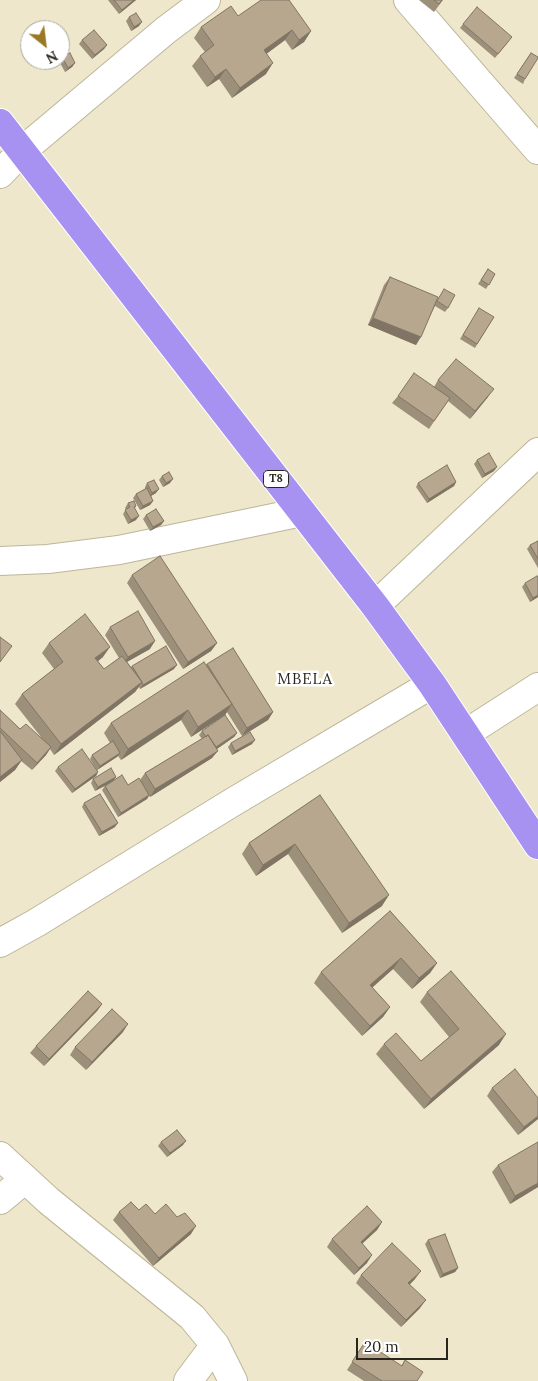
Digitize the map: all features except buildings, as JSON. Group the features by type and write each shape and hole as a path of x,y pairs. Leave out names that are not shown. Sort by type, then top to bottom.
{"highway":[{"name":"T8","path":"0,123 375,606 432,684 538,845"}],"street":[{"path":"0,174 22,151 166,30 206,0"},
{"path":"408,0 538,150"},
{"path":"375,606 538,452"},
{"path":"0,561 48,559 119,550 302,512"},
{"path":"0,943 432,684"},
{"path":"465,734 538,687"},
{"path":"0,1156 93,1238 192,1317 215,1345 233,1381"},
{"path":"0,1200 25,1179"},
{"path":"188,1381 215,1345"}],"district":[{"name":"MBELA","path":"305,680"}]}
